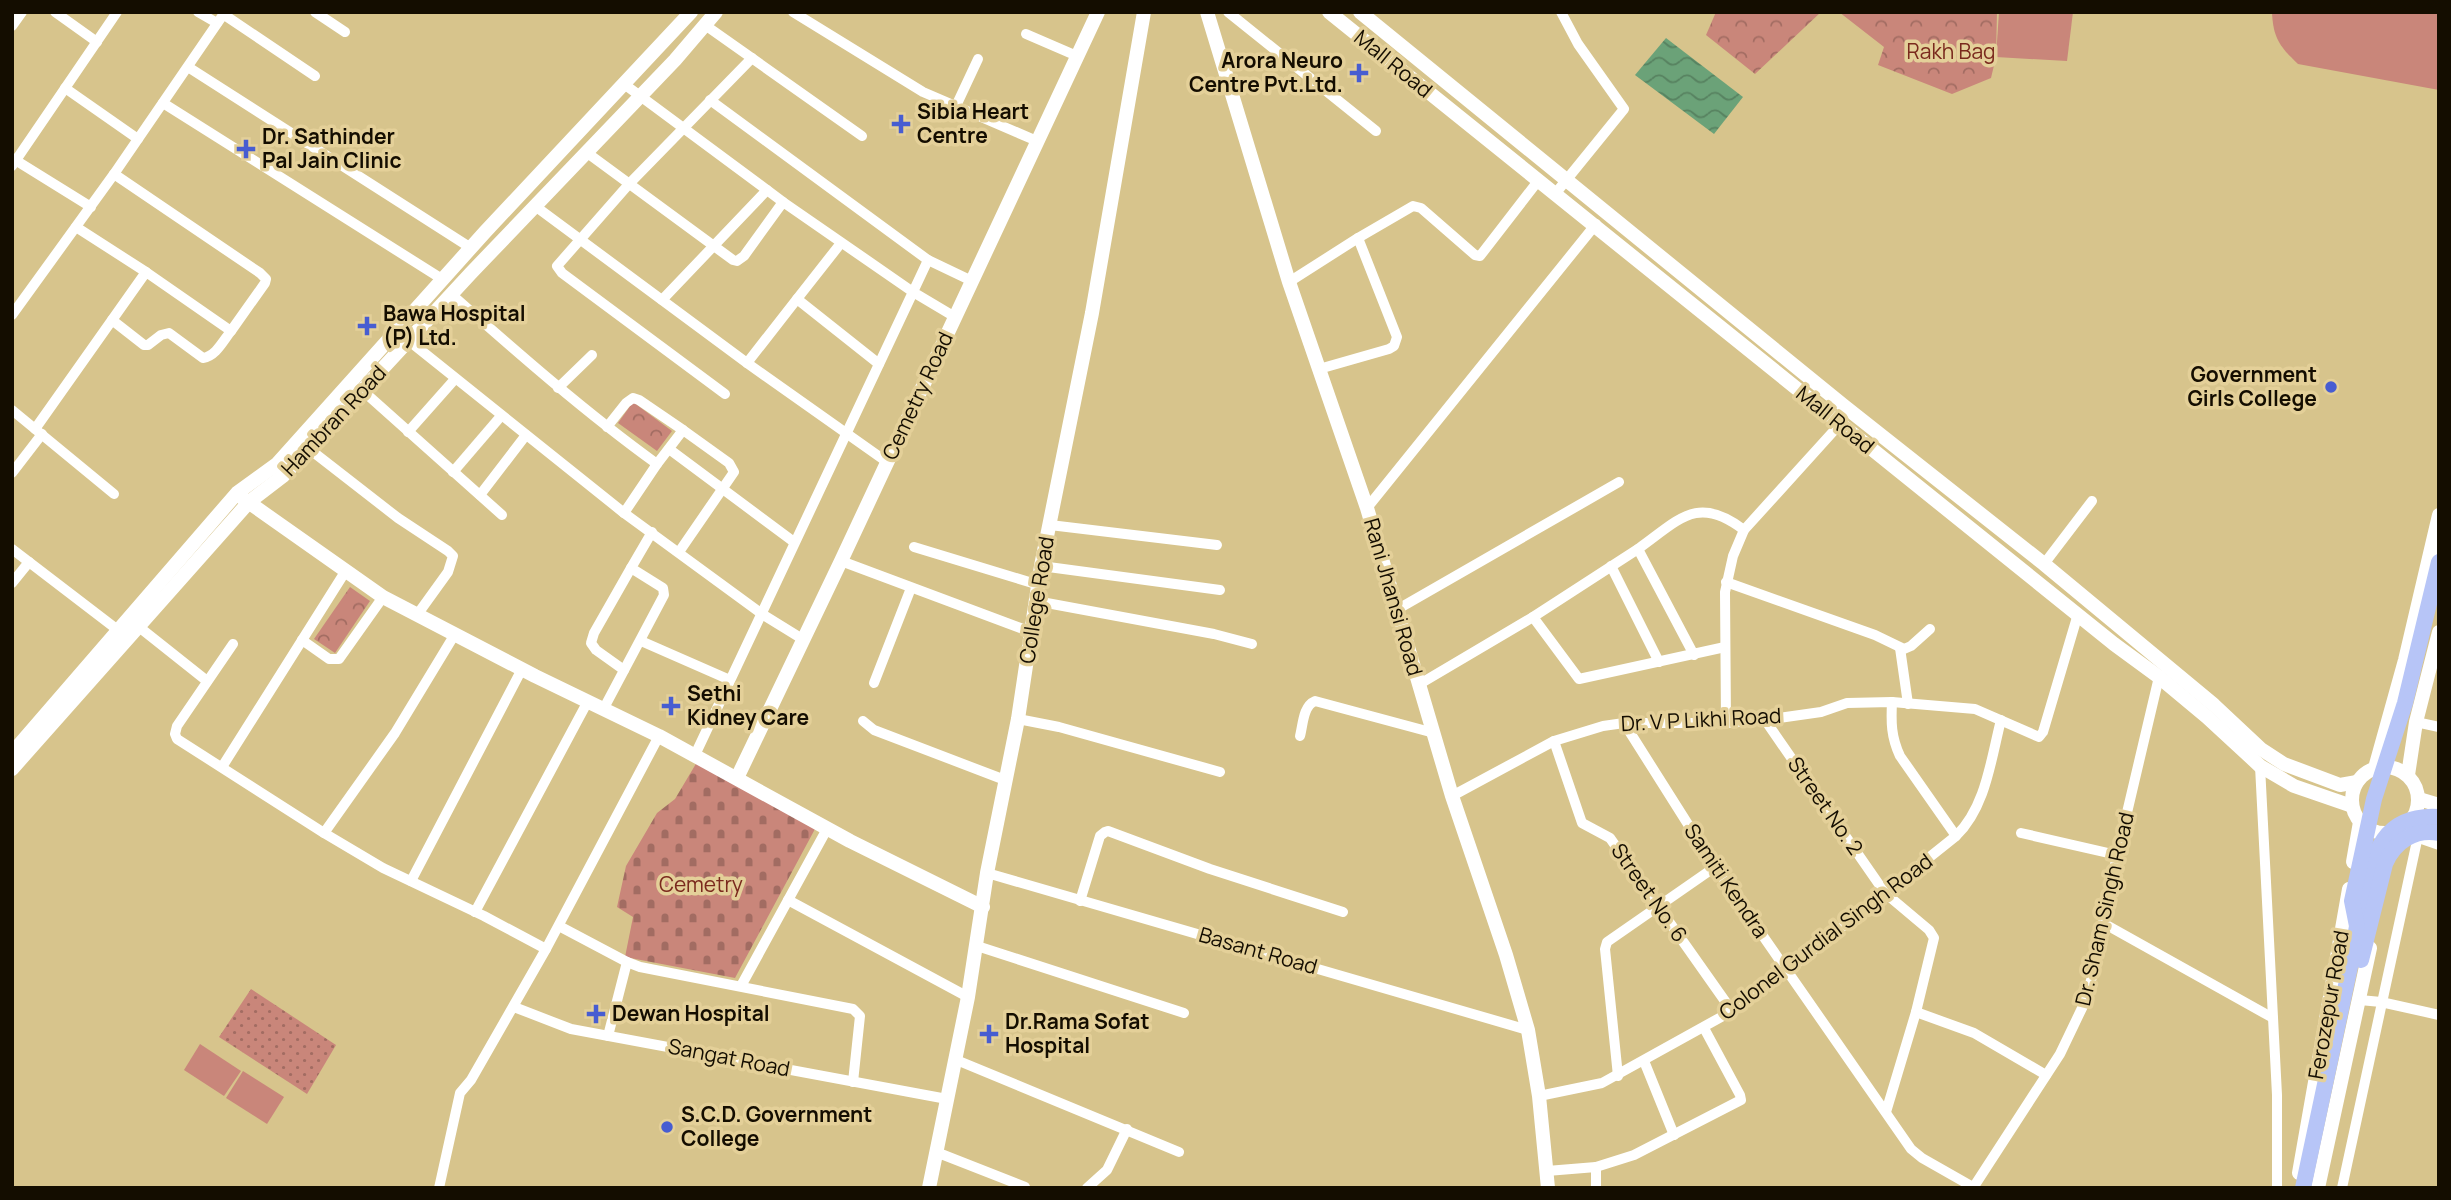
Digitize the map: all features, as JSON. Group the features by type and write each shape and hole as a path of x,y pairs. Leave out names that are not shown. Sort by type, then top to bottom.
{"main road":[{"name":"Hambran Road","path":"12,769 133,622 243,498 277,464 442,279 691,12"},
{"name":"Hambran Road","path":"243,498 278,481 451,294 640,97 716,12"},
{"name":"Cemetry Road","path":"737,779 1098,12"},
{"name":"College Road","path":"929,1188 968,997 987,873 1018,719 1041,566 1091,313 1144,12"},
{"name":"Rani Jhansi Road","path":"1207,12 1289,282 1367,508 1452,796 1506,955 1528,1030 1539,1096 1549,1188"},
{"name":"Mall Road","path":"1329,12 1840,424 2160,677 2260,766 2294,786 2352,806"},
{"name":"Mall Road","path":"1360,12 1844,406 2044,564 2214,705 2262,749 2284,764 2340,785 2357,782"},
{"path":"243,498 383,597 659,736 827,828 983,906"},
{"path":"2375,768 2383,739 2398,710 2439,515"},
{"path":"2357,926 2352,901 2374,799 2439,562"},
{"path":"2407,775 2417,718 2435,668 2439,632"},
{"name":"Hambran Road","path":"12,753 123,634"},
{"path":"2398,710 2417,718"},
{"path":"2439,805 2418,799 2417,788 2407,775 2392,767 2375,768 2363,775 2352,792 2352,806 2360,822 2370,830 2381,833 2426,817 2439,817"},
{"name":"Ferozepur Road","path":"2295,1188 2330,1073 2360,1000 2402,826 2411,820 2417,810 2418,799"},
{"name":"Ferozepur Road","path":"2318,1188 2360,822"},
{"path":"2311,1188 2357,926 2373,861 2391,829 2402,826 2426,834 2439,843"},
{"path":"2303,1188 2330,1073 2389,853 2403,841 2426,834"}],"street":[{"path":"12,26 22,12"},
{"path":"55,12 97,42"},
{"path":"90,207 14,161 117,12"},
{"path":"198,12 222,17 315,76"},
{"path":"315,12 345,32"},
{"path":"793,12 923,92 1037,141"},
{"path":"1228,12 1376,131"},
{"path":"1555,194 1624,109 1578,44 1561,12"},
{"path":"12,316 222,17"},
{"path":"705,25 862,136"},
{"path":"1026,34 1077,56"},
{"path":"725,394 559,270 558,264 629,184 752,58"},
{"path":"956,106 978,59"},
{"path":"188,67 471,248"},
{"path":"624,84 841,243 955,317"},
{"path":"65,88 138,139"},
{"path":"710,100 929,260 972,281"},
{"path":"163,103 442,279"},
{"path":"586,152 733,260 740,260 783,202"},
{"path":"112,320 144,345 151,344 164,333 170,333 203,358 207,358 231,331 265,283 264,276 114,174"},
{"path":"1289,282 1407,207 1413,206 1420,208 1475,255 1480,256 1538,181"},
{"path":"662,300 767,190"},
{"path":"535,206 747,363 887,462"},
{"path":"1367,508 1596,225"},
{"path":"76,227 231,331"},
{"path":"1319,369 1389,349 1396,342 1397,337 1358,238"},
{"path":"747,363 841,243"},
{"path":"695,755 929,260"},
{"path":"12,473 146,272"},
{"path":"451,294 558,388 657,464"},
{"path":"797,299 878,364"},
{"path":"408,340 624,513 762,614 804,640"},
{"path":"558,388 592,355"},
{"path":"408,432 455,379"},
{"path":"362,390 502,515"},
{"path":"607,427 633,398 683,430 733,468 732,477 679,552"},
{"path":"12,410 114,494"},
{"path":"453,472 501,416"},
{"path":"1726,723 1726,582 1739,539 1744,530 1840,424"},
{"path":"624,513 683,430"},
{"path":"480,495 526,435"},
{"path":"308,447 398,518 453,556 448,572 418,615"},
{"path":"669,449 794,542"},
{"path":"1398,609 1619,482"},
{"path":"2044,564 2092,502"},
{"path":"1418,685 1533,617 1684,517 1705,511 1717,513 1729,518 1744,530"},
{"path":"1049,525 1217,545"},
{"path":"624,670 596,650 591,643 594,633 652,532"},
{"path":"914,547 1039,585"},
{"path":"12,549 123,634"},
{"path":"1638,549 1694,655"},
{"path":"841,561 1031,632"},
{"path":"12,583 29,562"},
{"path":"1041,566 1220,590"},
{"path":"1611,566 1659,662"},
{"path":"604,708 661,603 664,591 631,568"},
{"path":"222,767 345,572"},
{"path":"1726,582 1875,635 1900,648 1907,649 1930,629"},
{"path":"874,683 911,588"},
{"path":"302,640 329,659 339,659 383,597"},
{"path":"1036,601 1214,634 1252,644"},
{"name":"Dr. V P Likhi Road","path":"1452,796 1554,741 1624,723 1726,723 1765,720 1821,712 1847,703 1892,702 1969,708 2035,736 2041,735 2078,614"},
{"path":"1533,617 1579,679 1725,648"},
{"path":"133,622 207,681"},
{"path":"324,833 396,733 455,635"},
{"path":"640,641 730,680"},
{"path":"233,644 177,726 175,736 383,868 546,949"},
{"path":"1900,648 1908,704"},
{"path":"411,881 522,669"},
{"name":"Dr. Sham Singh Road","path":"1973,1187 2071,1034 2083,1006 2160,677"},
{"path":"475,912 589,701"},
{"path":"1300,736 1307,707 1315,701 1434,733"},
{"path":"1892,702 1891,732 1894,744 1956,836"},
{"path":"2417,718 2439,727"},
{"path":"1018,719 1059,727 1220,772"},
{"name":"Street No. 2","path":"1765,720 1885,893 1929,930 1934,938 1916,1012"},
{"name":"Colonel Gurdial Singh Road","path":"1539,1096 1589,1087 1618,1076 1732,1011 1787,971 1956,836 1972,817 1985,782 2001,720"},
{"path":"863,721 867,727 874,730 1005,780"},
{"name":"Samiti Kendra","path":"1624,723 1715,867 1917,1154 1973,1187"},
{"path":"439,1188 460,1093 471,1080 514,1007 659,736"},
{"name":"Street No. 6","path":"1554,741 1582,823 1610,838 1732,1011"},
{"path":"2260,766 2273,1017 2277,1188"},
{"path":"741,986 827,828"},
{"path":"1080,901 1100,836 1108,831 1210,869 1343,912"},
{"path":"2021,833 2117,855"},
{"path":"2342,1188 2426,834"},
{"path":"1618,1076 1605,945 1609,939 1715,867"},
{"name":"Basant Road","path":"987,873 1528,1030"},
{"path":"788,900 968,997"},
{"path":"2103,923 2273,1017"},
{"path":"559,926 640,967 853,1009 860,1016 853,1082"},
{"path":"976,946 1184,1013"},
{"path":"608,1036 627,962"},
{"path":"2360,1000 2439,1015"},
{"name":"Sangat Road","path":"514,1007 556,1025 947,1099"},
{"path":"1886,1112 1916,1012 1974,1033 2046,1075"},
{"path":"1547,1171 1596,1167 1634,1155 1741,1100 1704,1028"},
{"path":"954,1059 1179,1152"},
{"path":"1644,1061 1674,1135"},
{"path":"1087,1188 1107,1170 1127,1129"},
{"path":"936,1152 1025,1187"},
{"path":"1596,1167 1596,1188"}],"green space":[{"path":"1716,12 1821,12 1755,74 1706,35"},
{"name":"Rakh Bag","path":"1839,12 1997,12 1996,57 1991,78 1952,94 1878,65 1884,47"},
{"path":"1999,12 2073,12 2067,61 1996,57"},
{"path":"2272,12 2439,12 2439,90 2298,64 2279,41"},
{"path":"633,402 672,431 657,451 618,423"},
{"path":"350,587 370,601 335,653 314,639"},
{"name":"Cemetry","path":"697,762 815,829 735,978 625,957 633,917 617,907 626,866 657,813 675,799"},
{"path":"251,989 336,1045 307,1094 219,1037"},
{"path":"200,1044 241,1071 224,1096 184,1070"},
{"path":"243,1071 284,1097 267,1124 226,1098"}],"water":[{"path":"1666,38 1743,97 1714,134 1635,75"}],"place":[{"name":"Arora Neuro Centre Pvt.Ltd.","path":"1359,73"},
{"name":"Sibia Heart Centre","path":"901,124"},
{"name":"Dr. Sathinder Pal Jain Clinic","path":"246,149"},
{"name":"Bawa Hospital (P) Ltd.","path":"367,326"},
{"name":"Government Girls College","path":"2331,387"},
{"name":"Sethi Kidney Care","path":"671,706"},
{"name":"Dewan Hospital","path":"596,1014"},
{"name":"Dr.Rama Sofat Hospital","path":"989,1034"},
{"name":"S.C.D. Government College","path":"667,1127"}]}
